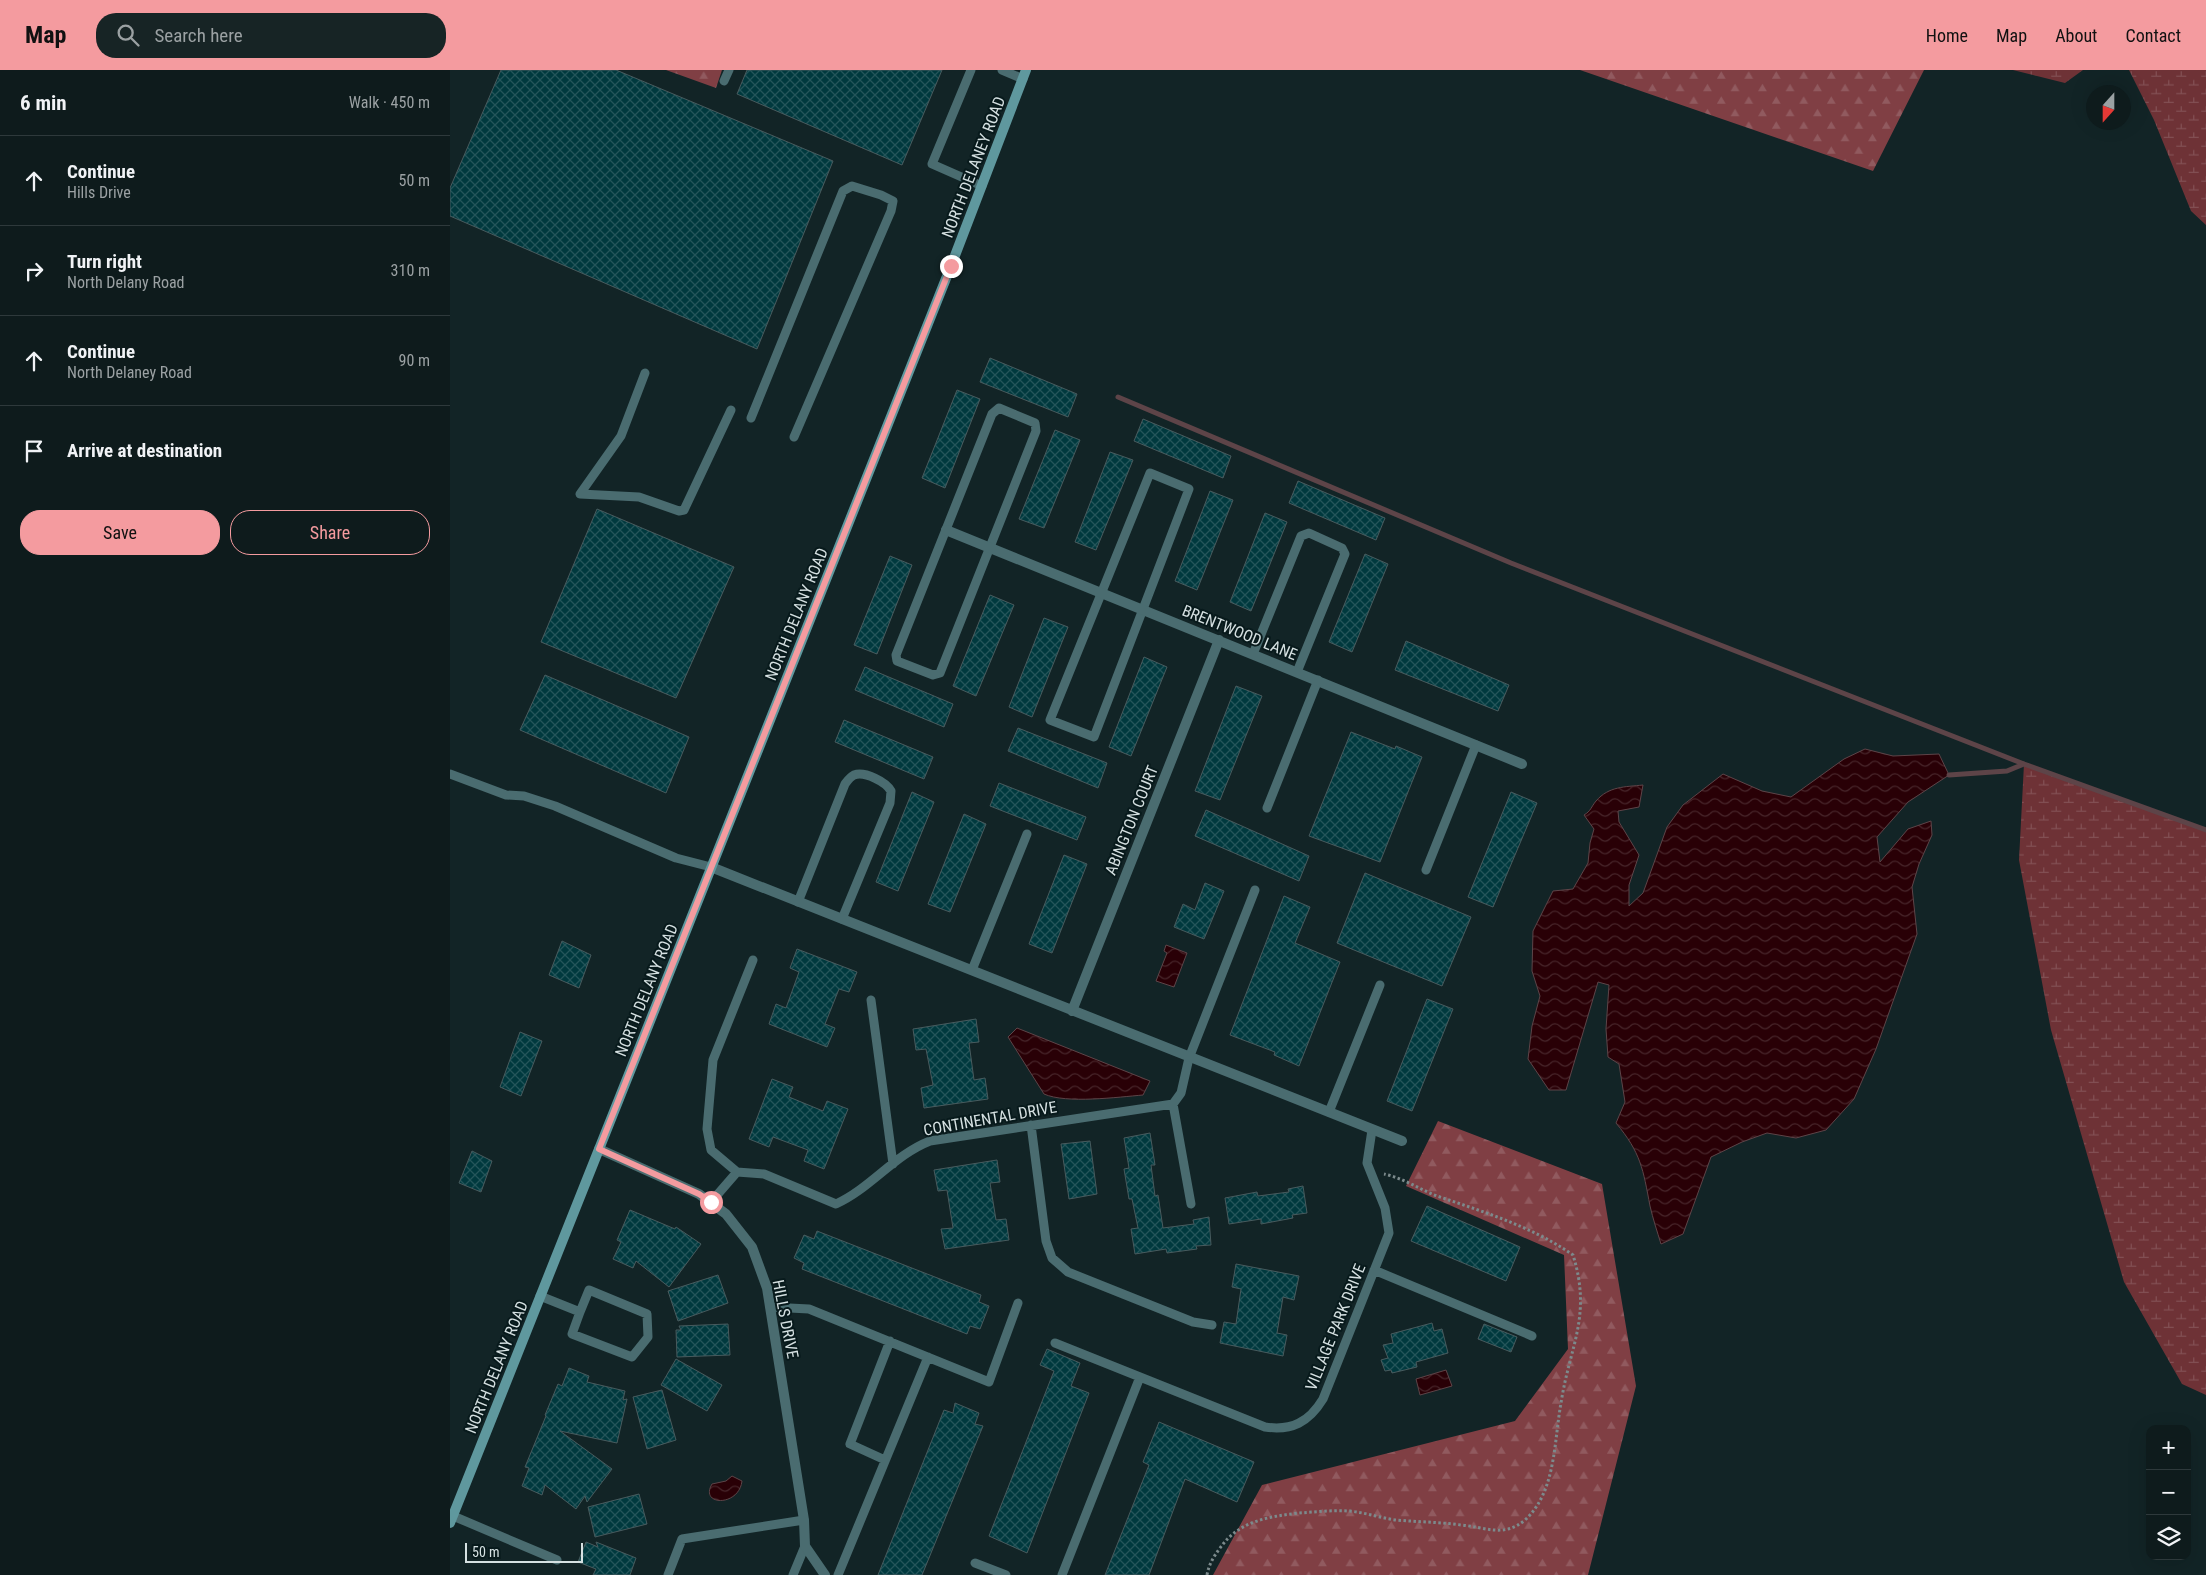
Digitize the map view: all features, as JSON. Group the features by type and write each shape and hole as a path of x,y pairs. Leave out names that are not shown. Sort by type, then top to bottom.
{"street":[{"name":"NORTH DELANEY ROAD","path":"870,469 982,186 1024,74"},
{"name":"NORTH DELANY ROAD","path":"451,1520 870,469"},
{"name":"BRENTWOOD LANE","path":"946,530 1522,764"},
{"name":"ABINGTON COURT","path":"1072,1011 1219,640"},
{"path":"711,867 1402,1141"},
{"name":"HILLS DRIVE","path":"599,1149 699,1194 726,1214 752,1247 767,1288 804,1520 805,1546"},
{"path":"805,1546 825,1575"}],"lane":[{"path":"724,81 729,70"},
{"path":"971,70 932,164 982,186"},
{"path":"1002,70 1024,74"},
{"path":"751,418 843,191 852,186 881,195 893,201 891,211 794,437"},
{"path":"645,373 621,436 580,494 640,497 679,511 684,510 731,410"},
{"path":"999,408 1035,423 1036,431 940,673 933,676 897,661 896,655 946,530 992,414 999,408"},
{"path":"1150,473 1189,489 1094,737 1050,720 1102,593 1150,473"},
{"path":"1253,654 1301,536 1309,533 1342,548 1345,554 1297,672"},
{"path":"1267,808 1318,680"},
{"path":"1426,870 1476,745"},
{"path":"450,774 506,795 524,796 555,806 676,858 711,867"},
{"path":"798,902 845,784 852,776 857,774 881,782 891,791 890,803 842,920"},
{"path":"972,970 1027,834"},
{"path":"1190,1204 1173,1104 1181,1093 1189,1058 1255,890"},
{"path":"711,1202 737,1172 711,1150 707,1128 713,1060 753,960"},
{"path":"1329,1112 1380,985"},
{"path":"871,1000 893,1164"},
{"name":"CONTINENTAL DRIVE","path":"737,1172 764,1174 836,1204 852,1197 913,1147 930,1141 1173,1104"},
{"path":"1031,1125 1046,1241 1052,1258 1068,1272 1193,1322 1212,1325"},
{"name":"VILLAGE PARK DRIVE","path":"1055,1343 1265,1427 1279,1429 1292,1426 1314,1412 1323,1399 1389,1233 1385,1208 1367,1163 1372,1130"},
{"path":"1374,1270 1532,1336"},
{"path":"589,1290 647,1314 648,1338 632,1357 572,1334 580,1312 589,1290"},
{"path":"540,1296 580,1312"},
{"path":"770,1307 809,1308 989,1382 1018,1303"},
{"path":"885,1460 850,1444 890,1341"},
{"path":"838,1575 928,1357"},
{"path":"1062,1575 1140,1377"},
{"path":"451,1520 557,1560"},
{"path":"668,1575 682,1539 804,1520"},
{"path":"793,1575 805,1546"},
{"path":"976,1563 1006,1575"}],"path":[{"path":"1206,1575 1209,1563 1228,1537 1246,1524 1263,1518 1328,1511 1350,1511 1394,1520 1460,1524"}],"green space":[{"path":"666,70 722,70 716,88"},
{"path":"1580,70 1924,70 1873,171"},
{"path":"2013,70 2083,70 2065,83"},
{"path":"2129,70 2206,70 2206,225 2191,211 2154,120"},
{"path":"2024,764 2206,830 2206,1395 2182,1384 2124,1282 2051,1030 2019,860"},
{"path":"1438,1121 1602,1184 1636,1386 1588,1575 1213,1575 1262,1485 1515,1421 1568,1349 1564,1255 1406,1186"}],"water":[{"path":"1865,749 1893,756 1939,754 1949,775 1908,802 1877,837 1880,862 1908,829 1931,821 1932,835 1919,864 1912,887 1917,934 1876,1049 1854,1099 1826,1130 1796,1138 1767,1133 1742,1142 1711,1157 1683,1234 1661,1244 1651,1211 1640,1162 1631,1143 1616,1123 1625,1102 1619,1064 1608,1057 1606,1029 1609,985 1598,982 1566,1090 1549,1090 1528,1059 1532,1026 1540,996 1532,971 1533,931 1553,891 1573,889 1588,863 1590,843 1594,829 1584,815 1606,792 1618,788 1643,785 1639,807 1618,811 1619,822 1639,855 1629,885 1629,906 1643,893 1667,827 1683,805 1723,774 1762,791 1791,797 1844,759"},
{"path":"1166,945 1187,953 1174,987 1156,981 1167,953 1164,951"},
{"path":"1017,1028 1150,1081 1143,1095 1065,1099 1044,1094 1008,1037"},
{"path":"1446,1370 1452,1386 1420,1395 1416,1379"},
{"path":"732,1476 742,1481 739,1489 734,1496 728,1499 715,1500 709,1491 712,1484 726,1481"}],"building":[{"path":"501,70 616,70 833,161 757,349 450,216 450,188"},
{"path":"747,70 942,70 902,165 737,94"},
{"path":"990,358 1077,394 1068,417 980,382"},
{"path":"957,390 980,399 945,488 922,478"},
{"path":"1143,419 1231,456 1223,478 1134,441"},
{"path":"1055,430 1080,440 1044,528 1019,519"},
{"path":"1110,452 1133,460 1096,550 1075,542"},
{"path":"1298,481 1385,518 1376,540 1289,503"},
{"path":"1210,491 1233,500 1197,590 1175,581"},
{"path":"597,509 734,567 676,698 541,642"},
{"path":"1265,513 1287,522 1251,611 1230,602"},
{"path":"1365,554 1388,564 1352,652 1329,642"},
{"path":"890,556 912,565 877,654 854,645"},
{"path":"990,595 1014,605 976,696 953,686"},
{"path":"1044,618 1068,627 1032,717 1009,707"},
{"path":"1406,641 1509,685 1498,711 1395,670"},
{"path":"1144,657 1167,667 1131,756 1109,747"},
{"path":"865,667 953,704 944,727 855,690"},
{"path":"545,675 689,737 666,793 520,730"},
{"path":"1236,686 1262,696 1220,800 1195,791"},
{"path":"844,720 933,757 924,779 835,742"},
{"path":"1018,728 1107,763 1098,788 1008,751"},
{"path":"1351,732 1395,749 1396,746 1422,757 1380,862 1309,836"},
{"path":"999,783 1086,817 1077,840 990,806"},
{"path":"912,792 934,802 898,891 876,882"},
{"path":"1511,792 1537,803 1493,907 1468,897"},
{"path":"1206,810 1309,856 1299,881 1195,836"},
{"path":"964,814 986,824 950,912 928,904"},
{"path":"1064,855 1087,864 1052,953 1029,944"},
{"path":"1365,873 1471,917 1442,986 1337,943"},
{"path":"1205,883 1224,891 1204,939 1174,927 1183,904 1195,910"},
{"path":"1284,896 1310,907 1295,943 1340,962 1299,1066 1274,1055 1275,1052 1230,1035"},
{"path":"562,941 591,955 579,988 549,975"},
{"path":"797,949 857,972 849,992 839,989 825,1024 835,1028 827,1047 769,1024 776,1004 786,1008 799,972 790,968"},
{"path":"1427,999 1453,1009 1412,1111 1387,1101"},
{"path":"976,1019 979,1042 969,1043 974,1080 985,1078 988,1099 924,1108 921,1088 933,1085 926,1049 916,1050 913,1029"},
{"path":"520,1032 542,1041 521,1096 500,1087"},
{"path":"772,1079 793,1087 789,1097 823,1111 827,1101 848,1109 824,1169 804,1161 808,1150 773,1137 769,1147 749,1139"},
{"path":"1150,1133 1155,1165 1151,1165 1155,1196 1158,1195 1163,1228 1194,1224 1193,1220 1209,1217 1211,1245 1196,1246 1197,1249 1167,1253 1166,1249 1135,1254 1131,1229 1138,1228 1132,1199 1129,1199 1124,1169 1129,1168 1124,1138"},
{"path":"1090,1141 1097,1194 1069,1199 1061,1144"},
{"path":"472,1151 492,1161 481,1192 459,1183"},
{"path":"997,1160 1000,1182 990,1183 996,1220 1006,1219 1009,1240 945,1249 941,1229 953,1228 947,1190 938,1191 934,1170"},
{"path":"1303,1186 1307,1213 1292,1215 1293,1218 1261,1224 1261,1219 1229,1224 1225,1198 1257,1192 1258,1196 1289,1192 1288,1189"},
{"path":"1427,1206 1520,1247 1506,1281 1411,1241"},
{"path":"630,1210 675,1229 676,1227 701,1244 669,1287 636,1261 633,1268 613,1259 621,1242 617,1240"},
{"path":"817,1231 981,1295 979,1302 989,1306 980,1329 970,1326 967,1334 802,1269 804,1263 794,1258 804,1235 814,1239"},
{"path":"1236,1264 1299,1276 1294,1300 1283,1297 1277,1333 1287,1335 1283,1356 1220,1343 1224,1322 1236,1324 1241,1289 1232,1287"},
{"path":"718,1275 728,1303 678,1321 668,1291"},
{"path":"1432,1323 1434,1331 1442,1329 1448,1353 1416,1362 1417,1367 1392,1373 1391,1370 1385,1371 1381,1360 1388,1358 1383,1345 1393,1343 1391,1334"},
{"path":"728,1324 730,1355 677,1357 676,1330 681,1330 679,1326"},
{"path":"1484,1324 1517,1337 1511,1352 1478,1339"},
{"path":"1047,1349 1080,1363 1071,1386 1089,1393 1027,1553 989,1536 1054,1371 1040,1365"},
{"path":"676,1359 722,1385 707,1411 661,1385"},
{"path":"569,1368 589,1376 587,1382 625,1391 623,1400 627,1399 617,1443 560,1431 612,1469 587,1502 585,1496 576,1509 545,1485 542,1495 522,1486 529,1468 525,1467 545,1415 558,1384 562,1386"},
{"path":"662,1390 676,1440 647,1449 633,1397"},
{"path":"955,1403 979,1413 975,1424 983,1426 922,1575 878,1575 944,1410 953,1413"},
{"path":"1159,1422 1254,1462 1237,1502 1185,1479 1149,1575 1105,1575 1149,1465 1143,1462"},
{"path":"639,1494 647,1524 595,1537 588,1507"},
{"path":"586,1542 598,1547 596,1542 636,1558 630,1575 593,1575 596,1569 578,1562"}],"waterway":[{"path":"1118,397 1511,563 2024,764 2206,830"},
{"path":"1949,775 2007,771 2024,764"}],"route":[{"path":"711,1202 699,1194 599,1149 951,266"}]}
